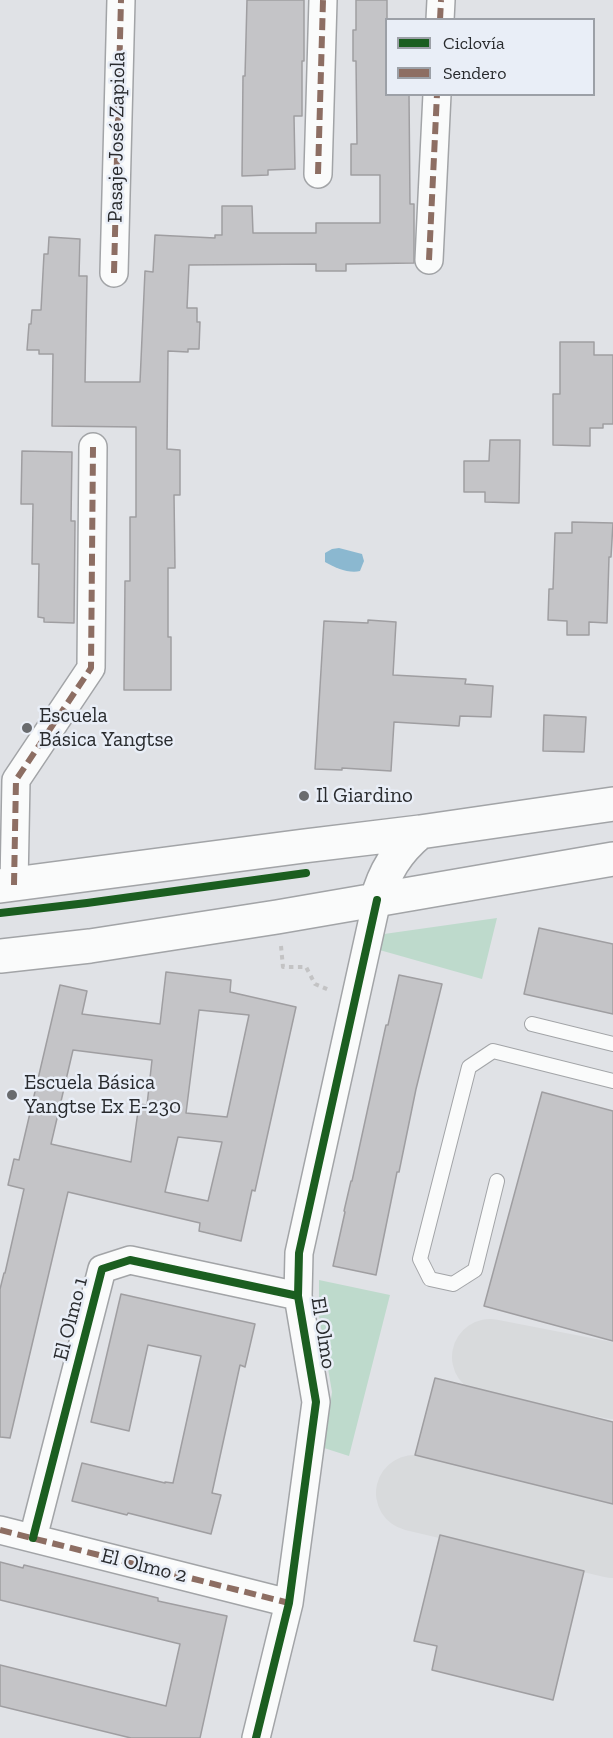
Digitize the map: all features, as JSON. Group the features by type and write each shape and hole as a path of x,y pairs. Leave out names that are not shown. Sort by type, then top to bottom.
{"main road":[{"path":"7,886 420,832 613,804"},
{"path":"377,900 387,870 407,843 420,832"},
{"path":"0,956 90,946 277,917 613,859"}],"street":[{"name":"Pasaje José Zapiola","path":"114,273 121,0"},
{"path":"318,174 323,0"},
{"path":"440,18 441,0"},
{"path":"429,260 437,96"},
{"path":"7,886 16,780 91,668 93,447"},
{"name":"El Olmo","path":"256,1738 289,1603 316,1402 298,1296 298,1253 377,900"},
{"name":"El Olmo 1","path":"33,1538 102,1269 130,1260 298,1296"},
{"name":"El Olmo 2","path":"0,1530 289,1603"}],"lane":[{"path":"532,1024 613,1044"},
{"path":"497,1181 475,1270 453,1284 430,1280 420,1259 469,1067 493,1051 613,1081"}],"path":[{"path":"281,944 283,967 306,967 315,984 354,1001"}],"green space":[{"path":"497,918 482,979 376,949 377,935"},
{"path":"319,1280 390,1295 349,1456 324,1448 332,1392 319,1316"}],"water":[{"path":"339,548 362,554 364,561 360,571 342,570 325,562 325,553"}],"building":[{"path":"247,0 304,0 302,116 294,116 295,169 268,170 268,175 242,176 243,76 245,76"},
{"path":"356,0 387,0 385,96 409,96 410,204 414,204 414,263 346,264 346,271 316,271 316,264 189,265 187,308 197,308 197,322 200,322 199,349 188,349 188,352 168,351 167,449 180,450 180,495 174,495 175,568 168,568 171,690 124,690 125,581 130,581 130,517 136,517 136,427 52,426 53,354 39,354 39,350 27,350 32,310 41,310 44,254 48,254 49,237 80,239 79,276 87,276 85,382 140,382 145,271 153,272 155,235 215,238 215,235 222,235 222,206 252,206 253,233 316,233 316,223 380,223 380,175 351,175 351,144 357,144 356,61 353,61 353,30 356,30"},
{"path":"560,342 594,342 594,355 613,355 613,424 603,424 603,428 590,428 590,446 553,445 553,394 560,394"},
{"path":"490,440 520,440 519,503 485,502 485,492 464,492 464,461 489,461"},
{"path":"22,451 72,452 71,521 75,521 74,623 44,622 44,618 38,617 39,564 32,564 33,504 21,504"},
{"path":"572,522 613,523 611,557 609,557 607,623 589,622 589,635 567,635 567,621 548,620 549,589 553,589 555,533 572,533"},
{"path":"368,620 396,622 393,675 466,679 465,684 493,686 491,717 460,716 459,726 394,722 391,771 315,769 324,621 368,623"},
{"path":"544,715 586,717 584,752 543,751"},
{"path":"539,928 613,944 613,1014 524,994"},
{"path":"166,972 231,980 230,992 296,1007 255,1191 252,1190 241,1241 199,1231 200,1223 68,1192 10,1438 0,1437 0,1289 24,1189 8,1185 14,1159 19,1160 60,985 87,991 82,1014 160,1024","holes":["199,1010 249,1015 227,1117 186,1113","73,1050 152,1060 147,1105 139,1104 131,1162 51,1144","178,1137 222,1142 208,1201 165,1192"]},
{"path":"399,975 442,984 416,1089 399,1172 397,1172 376,1275 333,1266"},
{"path":"542,1092 613,1111 613,1341 484,1306"},
{"path":"121,1294 255,1324 245,1367 240,1365 212,1493 221,1495 211,1534 72,1501 82,1463 173,1483 201,1356 148,1345 129,1431 91,1422"},
{"path":"435,1378 613,1422 613,1504 415,1455"},
{"path":"440,1535 584,1571 553,1700 432,1670 437,1646 414,1641"},
{"path":"0,1562 23,1568 24,1565 158,1598 158,1601 227,1616 200,1738 131,1738 0,1706 0,1665 166,1706 180,1644 0,1600"}],"taxiway":[{"path":"490,1357 613,1381"},
{"path":"414,1493 613,1540"}],"marked path":[{"path":"114,273 121,0"},
{"path":"318,174 323,0"},
{"path":"440,18 441,0"},
{"path":"429,260 437,96"},
{"path":"14,885 16,780 91,668 93,447"},
{"path":"0,1530 289,1603"}],"cycle path":[{"path":"0,913 306,873"},
{"path":"256,1738 289,1603 316,1402 298,1296 299,1253 377,900"},
{"path":"33,1538 102,1269 130,1260 298,1296"}],"place":[{"name":"Escuela Básica Yangtse","path":"27,728"},
{"name":"Il Giardino","path":"304,796"},
{"name":"Escuela Básica Yangtse Ex E-230","path":"12,1095"}]}
